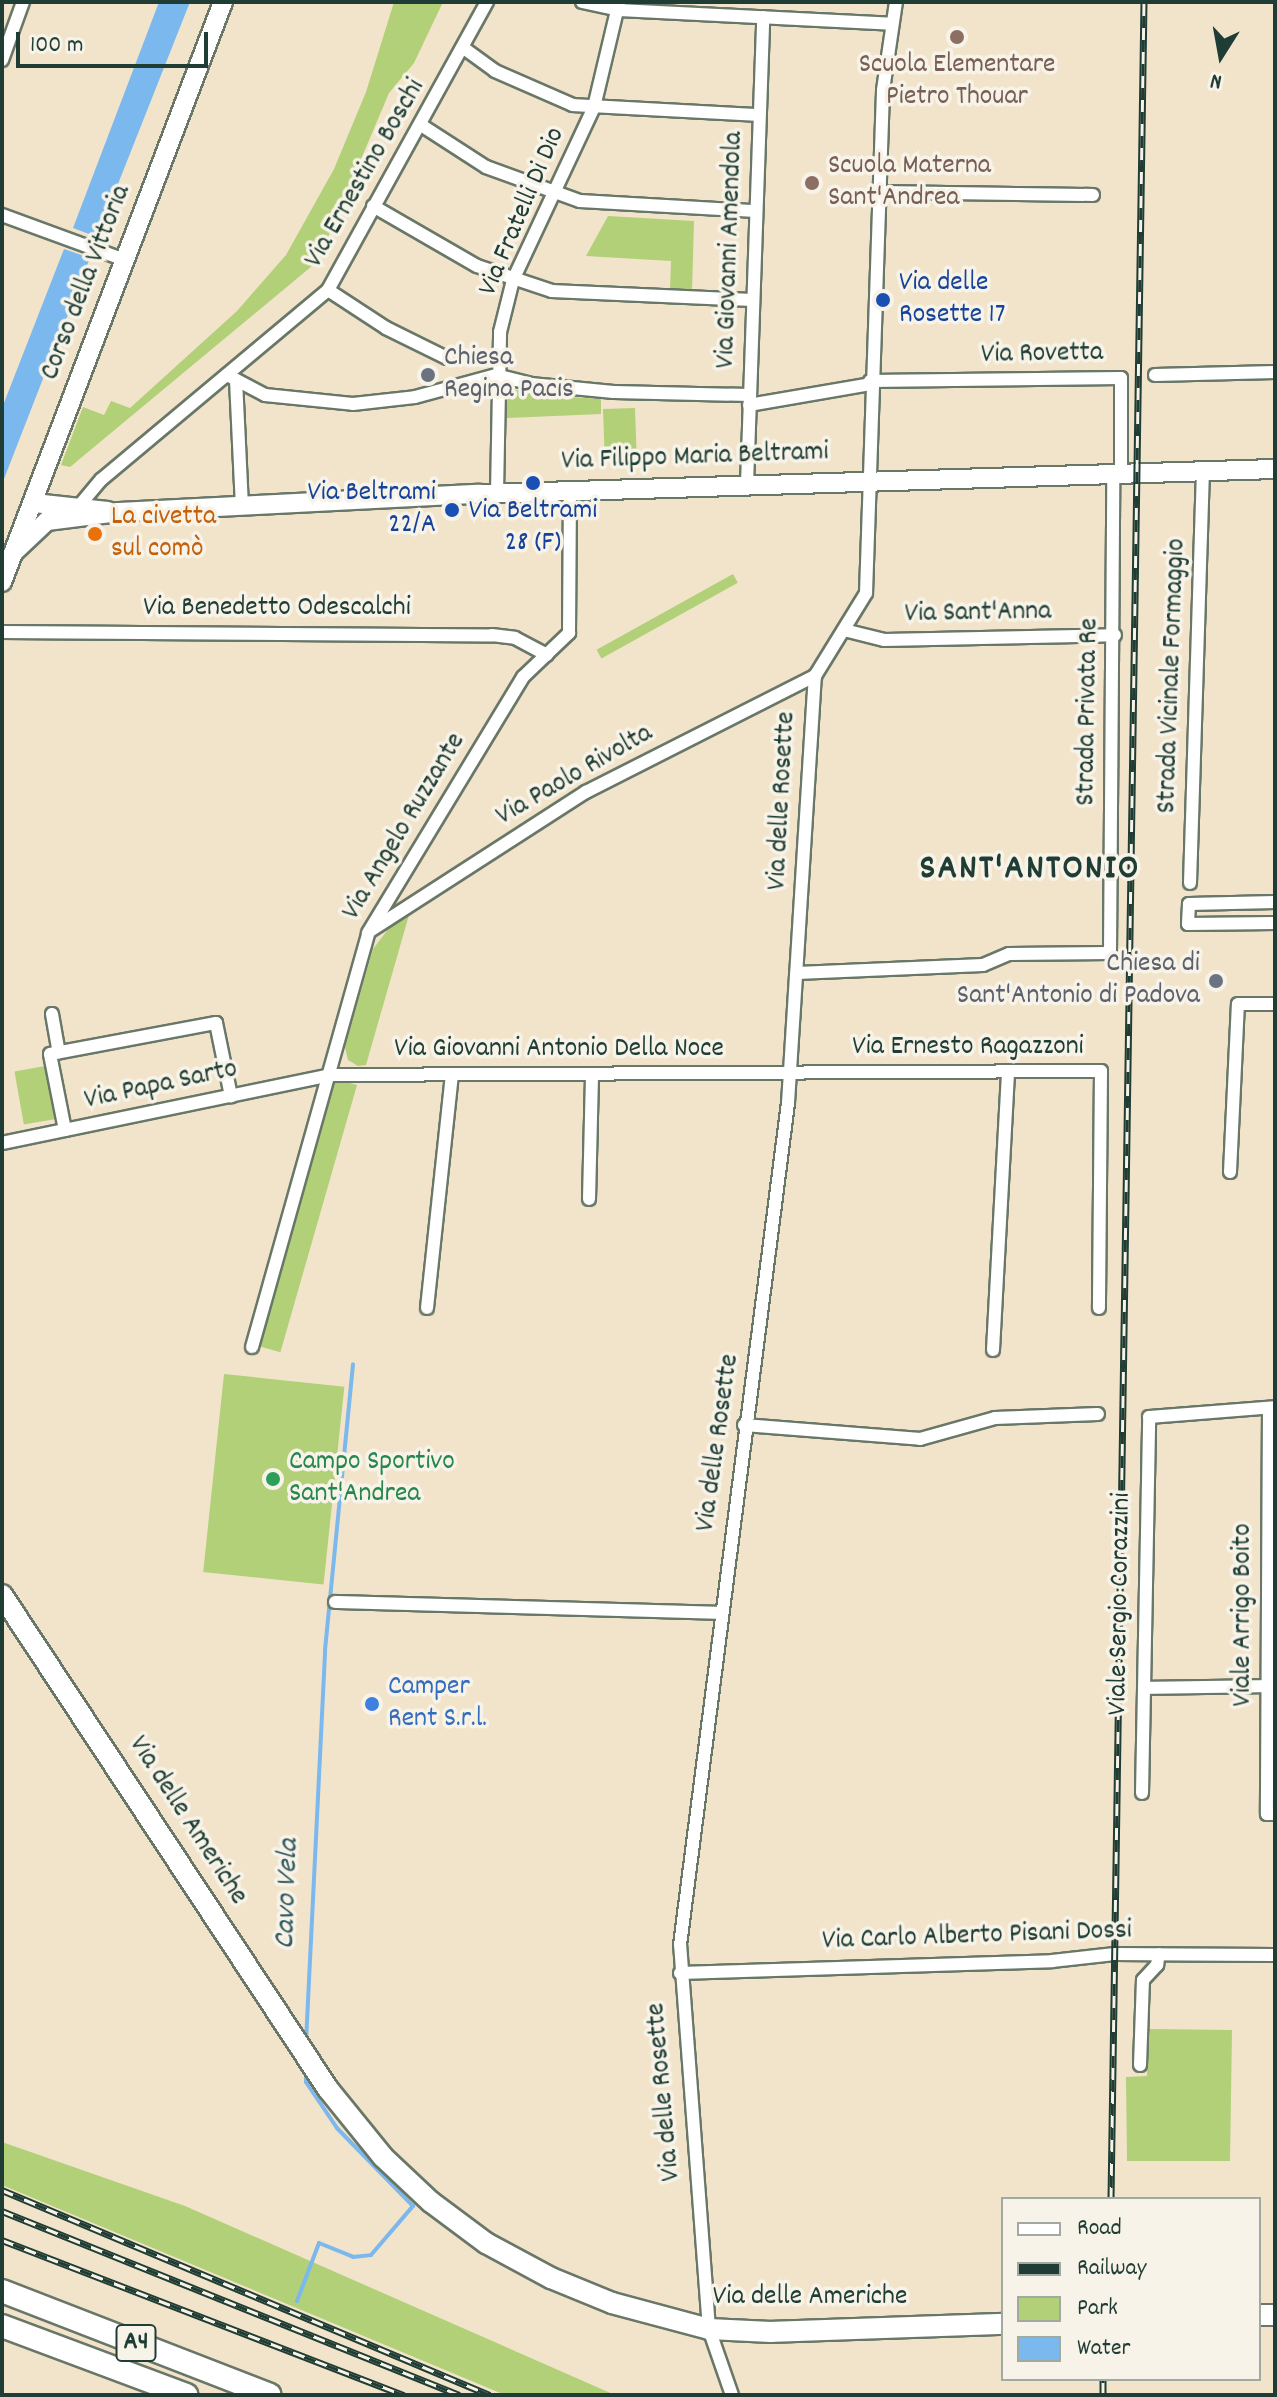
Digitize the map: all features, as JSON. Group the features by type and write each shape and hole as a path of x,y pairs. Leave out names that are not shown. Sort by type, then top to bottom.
{"highway":[{"name":"A4","path":"2,2291 270,2395"},
{"name":"A4","path":"2,2326 187,2395"}],"main road":[{"name":"Via delle Americhe","path":"2,1595 305,2053 383,2157 486,2243 551,2278 612,2303 709,2329 771,2332 1001,2324"}],"street":[{"path":"2,60 23,2"},
{"name":"Corso della Vittoria","path":"2,582 223,2"},
{"name":"Via Ernestino Boschi","path":"79,506 102,479 232,377 328,290 465,49 487,2"},
{"path":"582,2 892,24"},
{"name":"Via delle Rosette","path":"732,2395 709,2329 680,1973 719,1613 744,1425 769,1280 790,1072 815,676 866,593 870,382 879,192 896,2"},
{"name":"Via Fratelli Di Dio","path":"497,493 496,375 513,280 594,107 619,6"},
{"name":"Via Giovanni Amendola","path":"747,484 763,17"},
{"path":"465,49 531,89 594,107 759,115"},
{"path":"421,125 486,167 580,201 756,211"},
{"path":"879,192 1093,195"},
{"path":"373,206 447,251 513,280 585,295 752,300"},
{"path":"2,215 125,260"},
{"path":"328,290 386,328 447,358"},
{"path":"1155,375 1275,372"},
{"path":"232,377 265,395 353,404 415,397 496,375 531,384 750,400 870,382"},
{"path":"232,377 242,507"},
{"name":"Via Rovetta","path":"870,382 1121,378 1117,472"},
{"name":"Via Filippo Maria Beltrami","path":"47,521 118,512 497,493 1275,469"},
{"name":"Strada Vicinale Formaggio","path":"1190,883 1203,470"},
{"name":"Strada Privata Re","path":"797,973 983,965 1009,954 1110,953 1117,472"},
{"name":"Via Angelo Ruzzante","path":"252,1347 368,933 523,677 569,633 570,490"},
{"name":"Via Filippo Maria Beltrami","path":"32,508 79,506 118,512"},
{"path":"13,553 47,521 32,508"},
{"name":"Via Sant'Anna","path":"844,630 884,640 1115,635"},
{"name":"Via Benedetto Odescalchi","path":"2,632 492,635 515,638 547,655"},
{"name":"Via Paolo Rivolta","path":"368,933 586,792 815,676"},
{"path":"1275,902 1189,904 1188,924 1275,923"},
{"path":"1230,1172 1238,1004 1275,1004"},
{"path":"52,1014 59,1052"},
{"path":"65,1130 50,1054 59,1052 216,1023 231,1096"},
{"path":"993,1350 1008,1071"},
{"name":"Via Ernesto Ragazzoni","path":"790,1072 1101,1071 1099,1308"},
{"name":"Via Giovanni Antonio Della Noce","path":"329,1075 790,1072"},
{"path":"589,1199 592,1074"},
{"name":"Via Papa Sarto","path":"2,1143 329,1075"},
{"path":"427,1308 452,1075"},
{"name":"Viale Sergio Corazzini","path":"1142,1793 1149,1417 1272,1408"},
{"name":"Viale Arrigo Boito","path":"1272,1408 1267,1814 1275,1814"},
{"path":"744,1425 920,1439 995,1418 1098,1414"},
{"path":"335,1602 719,1613"},
{"path":"1144,1688 1268,1686"},
{"path":"1140,2065 1143,1980 1157,1965 1159,1954"},
{"name":"Via Carlo Alberto Pisani Dossi","path":"680,1973 1159,1954 1275,1955"}],"green space":[{"path":"394,2 443,2 414,63 389,93 318,261 70,467 61,465 83,407 104,415 111,401 130,408 237,311 286,255 334,169 366,92"},
{"path":"608,216 694,221 692,291 670,290 671,261 586,256"},
{"path":"505,387 538,395 601,399 601,414 507,418"},
{"path":"635,408 637,455 605,456 603,409"},
{"path":"733,574 738,583 601,658 597,650"},
{"path":"409,915 366,1065 358,1066 348,1060 345,1047 373,949 389,928"},
{"path":"45,1066 54,1119 24,1125 14,1071"},
{"path":"335,1079 357,1085 280,1352 258,1346"},
{"name":"Campo Sportivo Sant'Andrea","path":"224,1374 344,1387 324,1585 203,1572"},
{"path":"1275,1427 1275,1809 1270,1805"},
{"path":"1148,2029 1232,2030 1230,2161 1127,2161 1126,2077 1147,2076"},
{"path":"2,2142 185,2206 615,2395 505,2395 2,2185"}],"water":[{"path":"159,2 190,2 97,237 73,228"},
{"path":"64,249 90,258 2,484 2,408"}],"waterway":[{"name":"Cavo Vela","path":"306,2042 325,1650 353,1364"},
{"name":"Cavo Vela","path":"297,2301 319,2243 353,2257 371,2255 413,2206 337,2128 306,2082 306,2071"}],"railway":[{"path":"1111,2197 1144,2"},
{"path":"2,2190 490,2395"},
{"path":"2,2211 459,2395"},
{"path":"2,2240 404,2395"},
{"path":"1103,2381 1103,2395"}],"place":[{"name":"Scuola Elementare Pietro Thouar","path":"957,37"},
{"name":"Scuola Materna Sant'Andrea","path":"812,183"},
{"name":"Via delle Rosette 17","path":"883,300"},
{"name":"Chiesa Regina Pacis","path":"428,375"},
{"name":"Via Beltrami 28 (F)","path":"533,483"},
{"name":"Via Beltrami 22/A","path":"452,510"},
{"name":"La civetta sul comò","path":"95,534"},
{"name":"Chiesa di Sant'Antonio di Padova","path":"1216,981"},
{"name":"Campo Sportivo Sant'Andrea","path":"273,1479"},
{"name":"Camper Rent S.r.l.","path":"372,1704"}],"district":[{"name":"SANT'ANTONIO","path":"1030,871"}]}
